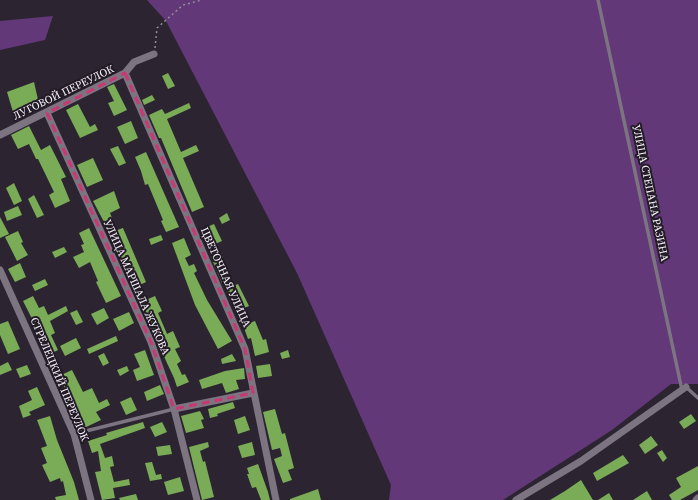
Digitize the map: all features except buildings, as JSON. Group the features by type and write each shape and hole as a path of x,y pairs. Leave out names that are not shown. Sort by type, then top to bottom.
{"street":[{"name":"ЛУГОВОЙ ПЕРЕУЛОК","path":"0,135 125,73 134,62 154,54"},
{"name":"ЦВЕТОЧНАЯ УЛИЦА","path":"125,73 245,349 276,500"},
{"name":"УЛИЦА МАРШАЛА ЖУКОВА","path":"47,112 151,342 174,409 197,500"},
{"name":"СТРЕЛЕЦКИЙ ПЕРЕУЛОК","path":"0,270 74,434 91,500"},
{"path":"516,500 581,461 684,388"},
{"path":"174,409 253,393"}],"lane":[{"name":"УЛИЦА СТЕПАНА РАЗИНА","path":"598,0 684,388"},
{"path":"684,388 698,398"},
{"path":"74,434 174,409"}],"path":[{"path":"154,54 157,28 184,5 202,0"}],"highlighted area":[{"path":"125,73 245,349 253,393 174,409 151,342 47,113"}],"shaded area":[{"path":"147,0 698,0 698,384 671,384 612,430 503,500 389,500 391,485 297,273 166,21"},
{"path":"53,16 45,40 0,50 0,21"}]}
